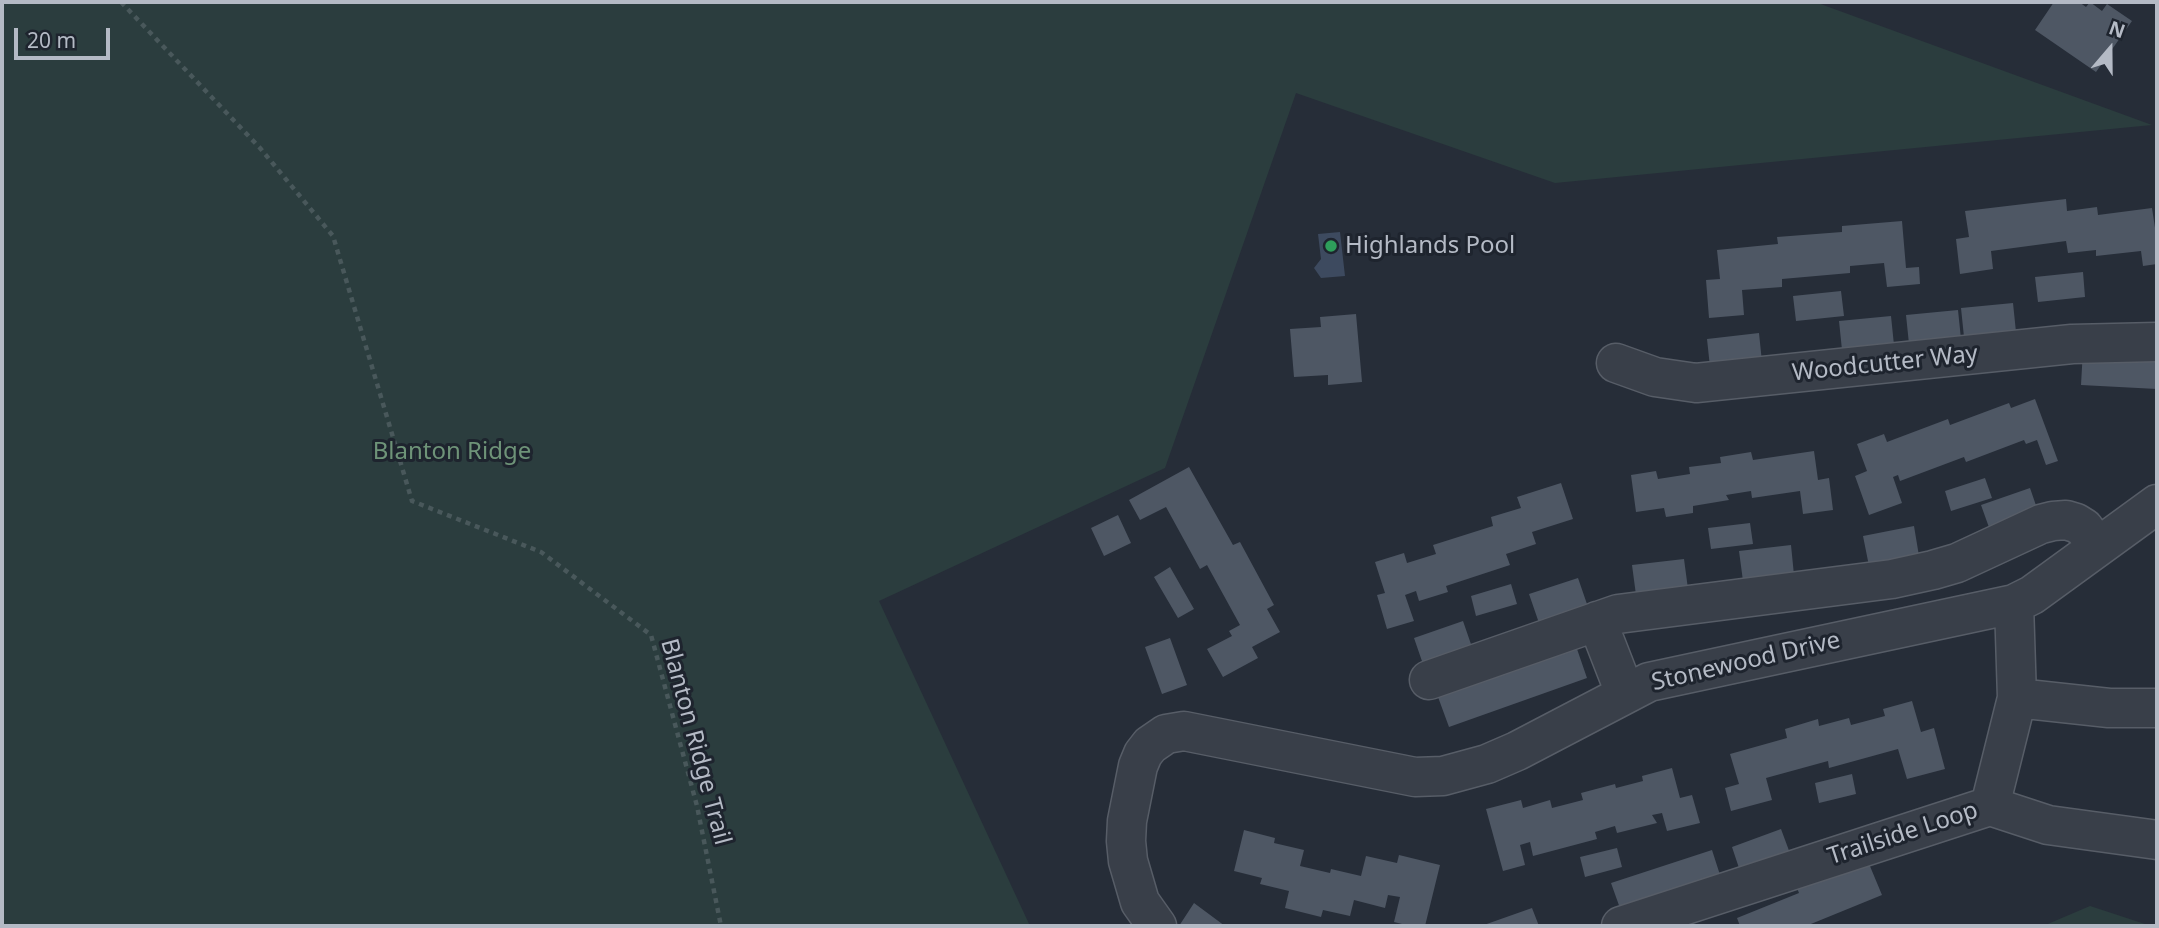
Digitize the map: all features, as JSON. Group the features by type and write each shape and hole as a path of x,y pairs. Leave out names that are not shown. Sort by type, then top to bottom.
{"street":[{"name":"Woodcutter Way","path":"1616,363 1656,377 1696,383 2072,344 2157,342"},
{"name":"Stonewood Drive","path":"1157,926 1140,902 1128,861 1126,821 1138,766 1143,754 1159,737 1175,731 1184,731 1415,777 1429,778 1463,771 1517,751 1625,693 1667,676 2014,604 2032,595 2157,503"},
{"path":"1429,680 1618,614 1914,575 1957,563 2053,521 2066,520 2076,523 2084,528 2097,547"},
{"name":"Trailside Loop","path":"1621,926 1990,806 2017,698 2014,604"},
{"path":"1597,621 1625,693"},
{"path":"2017,698 2119,709 2157,708"},
{"path":"1990,806 2048,825 2157,840"}],"path":[{"name":"Blanton Ridge Trail","path":"121,2 260,148 333,236 412,501 541,552 651,635 696,806 722,926"}],"green space":[{"name":"Blanton Ridge","path":"2,2 1815,2 2152,125 1555,183 1296,93 1165,468 879,601 1030,926 2,926"},
{"path":"2090,906 2151,926 2043,926"}],"water":[{"name":"Highlands Pool","path":"1340,232 1345,276 1321,278 1314,268 1321,259 1318,234"}],"building":[{"path":"2054,2 2079,2 2086,7 2090,2 2102,11 2107,4 2132,21 2096,72 2035,30"},
{"path":"2066,199 2067,211 2097,207 2098,215 2152,208 2157,264 2143,266 2141,251 2096,256 2096,250 2068,253 2066,241 1991,251 1993,269 1960,274 1956,239 1969,237 1965,211"},
{"path":"1902,221 1906,268 1919,267 1920,284 1887,287 1884,263 1850,266 1850,273 1782,279 1782,287 1742,290 1744,315 1709,318 1706,280 1720,279 1717,250 1778,244 1777,237 1842,232 1842,226"},
{"path":"2083,272 2085,297 2038,302 2035,277"},
{"path":"1841,291 1844,316 1796,321 1793,296"},
{"path":"2013,303 2016,332 1964,337 1961,308"},
{"path":"1958,310 1961,339 1909,344 1906,315"},
{"path":"1356,314 1362,382 1328,385 1328,375 1294,377 1290,329 1321,327 1320,317"},
{"path":"1891,316 1894,345 1842,350 1839,321"},
{"path":"1759,333 1762,362 1710,367 1707,339"},
{"path":"2083,349 2157,353 2157,389 2081,385"},
{"path":"2035,399 2058,461 2046,465 2037,440 2026,444 2024,440 1966,462 1964,457 1900,481 1898,475 1893,477 1902,503 1869,515 1855,476 1867,471 1857,444 1884,434 1887,442 1948,419 1950,425 2009,403 2011,408"},
{"path":"1814,451 1818,480 1829,478 1833,510 1803,514 1800,491 1752,498 1751,491 1726,495 1729,500 1693,506 1693,513 1666,517 1664,508 1636,512 1631,475 1656,471 1658,479 1690,474 1689,467 1721,463 1720,457 1751,452 1753,460"},
{"path":"1189,467 1233,545 1240,542 1274,605 1267,609 1280,632 1252,647 1258,658 1223,677 1207,649 1232,636 1229,631 1240,625 1207,565 1200,569 1166,507 1140,520 1129,500"},
{"path":"1985,478 1992,498 1951,511 1945,491"},
{"path":"1561,483 1573,519 1532,532 1536,544 1506,554 1510,565 1446,586 1448,592 1419,601 1416,591 1405,595 1414,621 1387,629 1377,595 1385,593 1375,562 1404,553 1407,563 1436,554 1433,545 1493,526 1491,517 1521,508 1517,497"},
{"path":"2030,488 2040,517 1991,533 1981,505"},
{"path":"1118,515 1131,543 1104,556 1091,528"},
{"path":"1750,523 1753,544 1711,549 1708,528"},
{"path":"1914,526 1919,556 1869,566 1863,536"},
{"path":"1791,545 1794,575 1743,581 1739,551"},
{"path":"1684,559 1688,589 1636,595 1632,565"},
{"path":"1170,567 1194,609 1178,618 1154,577"},
{"path":"1578,578 1588,607 1539,623 1529,594"},
{"path":"1511,584 1517,604 1476,616 1471,596"},
{"path":"1463,621 1473,650 1424,667 1414,638"},
{"path":"1170,638 1187,685 1162,694 1145,647"},
{"path":"1577,649 1587,678 1449,727 1438,697"},
{"path":"1912,701 1921,732 1934,728 1945,769 1907,779 1898,749 1829,768 1828,761 1766,778 1772,800 1731,811 1725,788 1739,784 1730,754 1787,738 1785,729 1818,719 1819,726 1849,718 1851,725 1885,716 1883,709"},
{"path":"1672,768 1680,798 1692,795 1700,823 1667,831 1662,813 1652,815 1657,823 1617,833 1615,826 1595,832 1597,839 1533,856 1530,842 1520,845 1525,865 1503,871 1486,809 1521,800 1523,808 1550,800 1552,808 1583,800 1581,793 1615,784 1616,788 1643,781 1642,776"},
{"path":"1852,774 1856,794 1819,803 1815,783"},
{"path":"1781,829 1791,856 1741,874 1732,847"},
{"path":"1244,830 1275,838 1274,843 1304,850 1300,866 1330,873 1331,869 1361,876 1366,856 1397,863 1399,855 1440,865 1425,926 1394,922 1400,897 1388,895 1385,908 1354,900 1350,916 1323,910 1321,917 1285,908 1289,891 1260,884 1262,878 1234,871"},
{"path":"1617,848 1622,867 1585,877 1580,857"},
{"path":"1712,850 1721,878 1621,911 1611,883"},
{"path":"1867,859 1882,895 1806,926 1740,926 1737,918 1799,893 1797,888"},
{"path":"1194,903 1225,926 1179,926"},
{"path":"1532,908 1539,926 1481,926"}],"place":[{"name":"Highlands Pool","path":"1331,246"}]}
